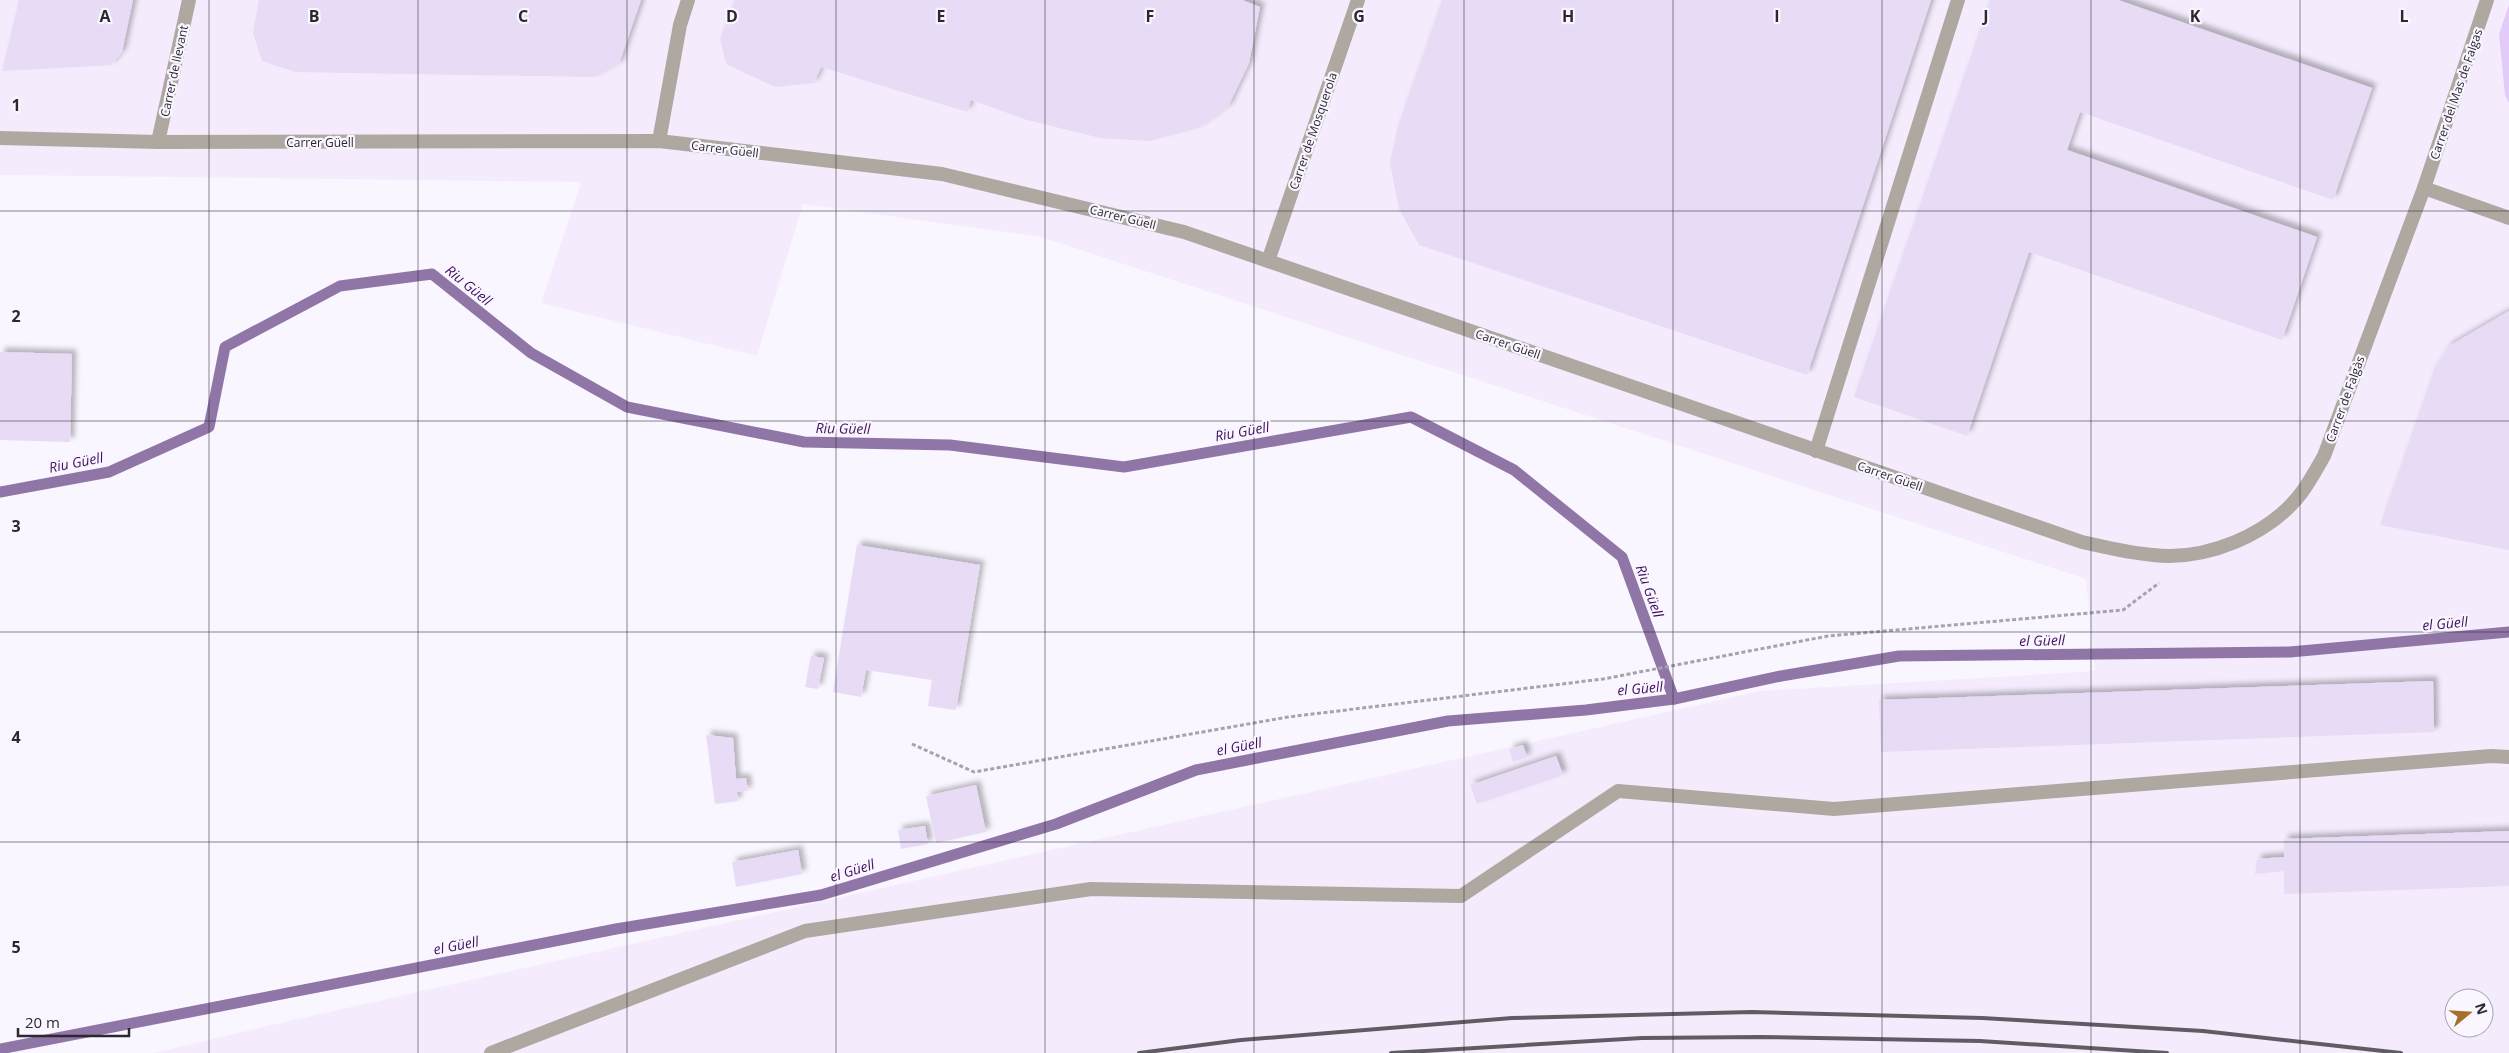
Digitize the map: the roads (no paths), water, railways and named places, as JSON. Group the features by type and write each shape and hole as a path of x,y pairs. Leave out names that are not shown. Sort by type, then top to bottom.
{"street":[{"name":"Carrer de llevant","path":"158,142 189,0"},
{"path":"659,141 680,25 688,0"},
{"name":"Carrer de Mosquerola","path":"1268,261 1358,0"},
{"path":"1816,451 1958,0"},
{"name":"Carrer del Mas de Falgas","path":"2424,188 2487,0"},
{"name":"Carrer Güell","path":"0,138 158,142 659,141 942,174 1184,232 2082,542 2154,556 2198,554"},
{"path":"2424,188 2509,218"},
{"name":"Carrer de Falgàs","path":"2198,554 2244,538 2278,517 2302,493 2324,456 2424,188"},
{"path":"491,1053 805,931 1091,889 1461,896 1618,791 1834,809 2491,756 2509,757"}],"waterway":[{"name":"Riu Güell","path":"0,492 109,472 209,427 225,347 340,286 432,274 531,353 627,407 804,442 950,445 1124,467 1411,417 1514,470 1622,557 1674,699"},
{"name":"el Güell","path":"0,1049 616,929 821,895 1056,824 1196,770 1448,721 1586,710 1674,699 1781,676 1899,656 2290,652 2509,632"}],"railway":[{"path":"1139,1053 1241,1040 1512,1018 1752,1012 1982,1018 2203,1031 2401,1053"},
{"path":"1391,1053 1642,1038 1760,1037 1980,1041 2167,1053"}]}
